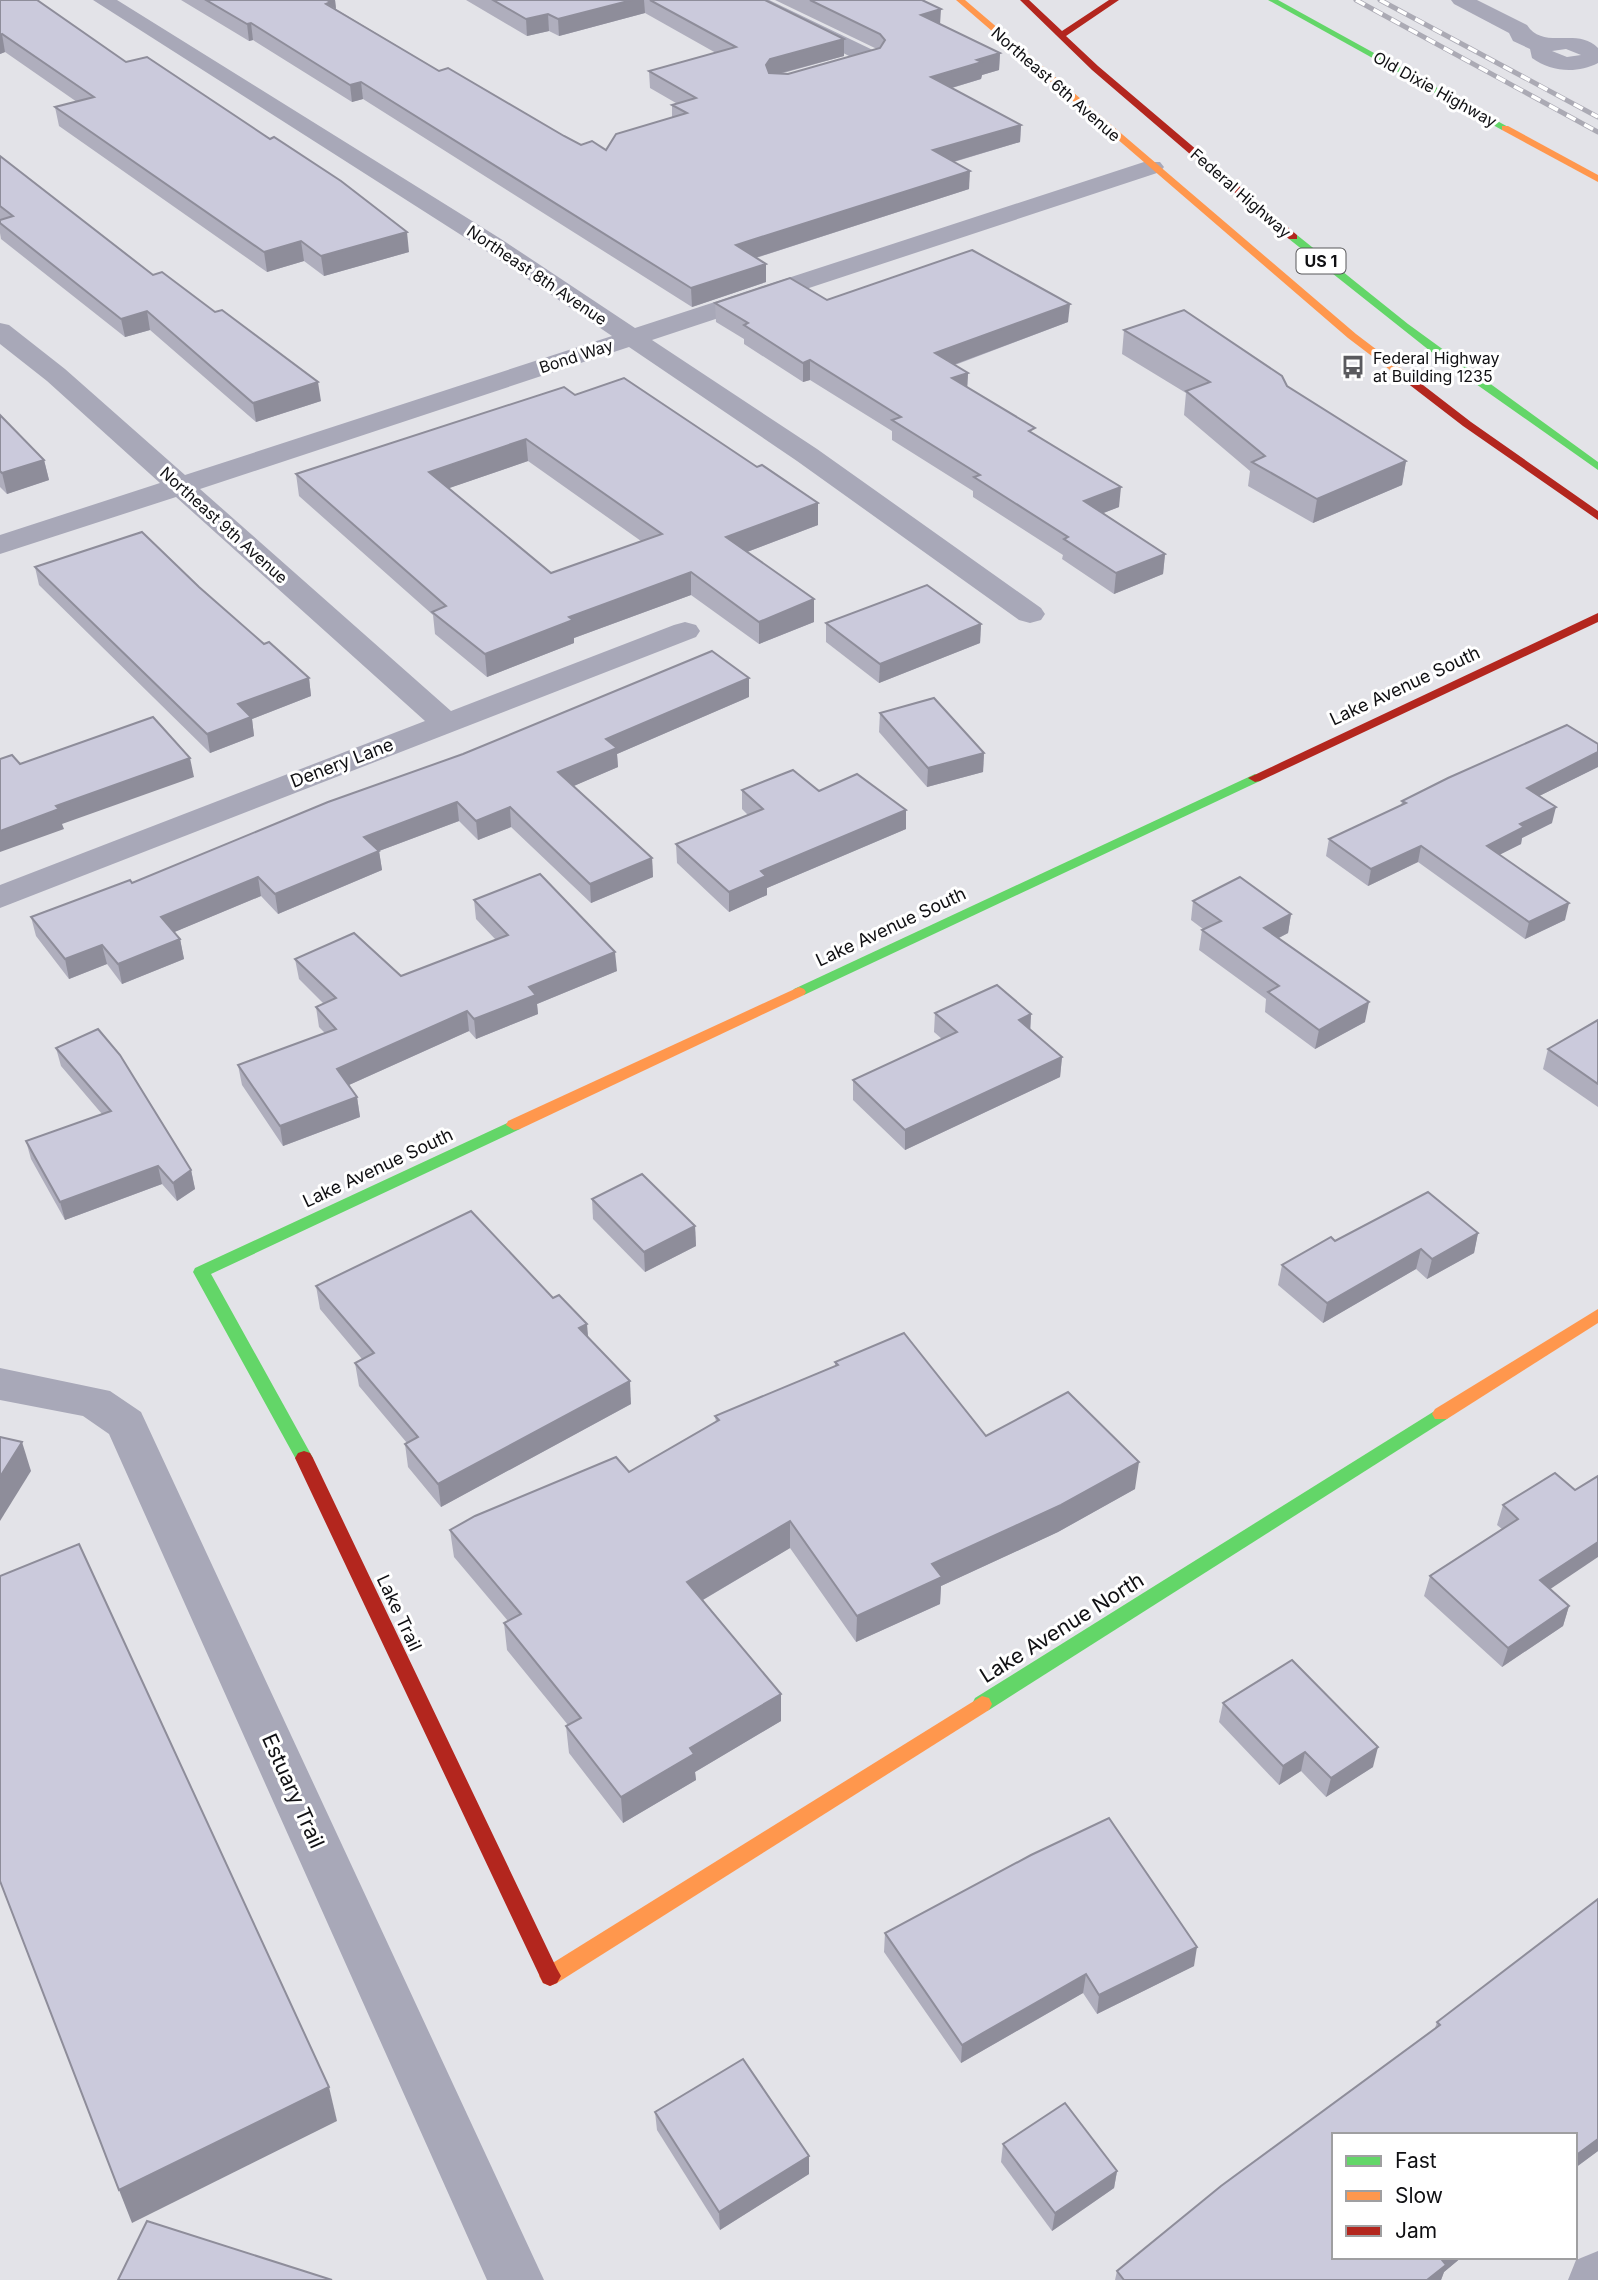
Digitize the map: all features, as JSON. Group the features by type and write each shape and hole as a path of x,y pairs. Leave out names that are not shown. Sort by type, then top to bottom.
{"street":[{"name":"Northeast 8th Avenue","path":"103,0 492,244 807,455 1030,614"},
{"path":"753,0 871,58 845,66"},
{"name":"Northeast 6th Avenue","path":"960,0 1152,167"},
{"name":"US 1","path":"1024,0 1060,36"},
{"path":"1060,36 1115,0"},
{"name":"Old Dixie Highway","path":"1272,0 1598,179"},
{"path":"1461,0 1519,30 1521,36 1581,52"},
{"name":"Federal Highway","path":"1060,36 1337,275 1466,373 1598,467"},
{"name":"Bond Way","path":"0,545 1152,167"},
{"name":"US 1","path":"1152,167 1396,370 1598,516"},
{"name":"Northeast 9th Avenue","path":"0,331 56,376 446,723"},
{"name":"Lake Avenue South","path":"201,1272 1598,617"},
{"name":"Denery Lane","path":"0,897 685,631"},
{"name":"Lake Trail","path":"201,1272 302,1452 549,1978"},
{"name":"Lake Avenue North","path":"549,1978 1598,1315"},
{"name":"Estuary Trail","path":"0,1384 95,1402 126,1424 516,2280"}],"building":[{"path":"0,0 37,0 126,62 147,57 270,139 274,137 341,181 407,232 321,256 301,241 264,252 55,107 94,97 0,35"},
{"path":"206,0 327,0 331,2 326,4 439,71 448,68 581,145 592,141 606,150 616,134 687,113 672,105 696,98 649,71 736,47 650,0 765,0 844,39 770,59 766,65 769,73 788,74 880,48 885,40 880,34 810,0 922,0 941,9 921,15 1000,53 977,60 982,62 931,77 1021,125 933,150 970,171 736,245 766,264 691,288 361,82 350,85 251,23 247,24"},
{"path":"493,0 632,0 558,19 548,14 526,19"},
{"path":"0,156 153,275 162,272 215,312 222,310 318,382 253,403 147,311 121,319 0,223 0,220 13,216 0,206"},
{"path":"972,250 1070,304 935,353 968,373 952,378 1035,428 1029,431 1121,487 1084,501 1165,554 1116,573 1064,539 1068,537 974,477 980,475 892,420 901,417 810,360 803,363 715,303 790,278 827,300"},
{"path":"1184,310 1282,376 1287,386 1406,461 1317,499 1252,462 1265,456 1186,391 1210,382 1124,330"},
{"path":"624,378 757,467 762,465 818,503 726,537 814,599 759,622 691,572 569,617 573,620 485,654 432,612 446,606 296,474 564,387 575,395","holes":["526,439 662,534 551,573 429,472"]},
{"path":"0,415 44,460 2,473 0,471"},
{"path":"142,532 264,644 269,642 309,678 238,704 251,717 207,734 35,567"},
{"path":"927,585 981,624 880,664 826,623"},
{"path":"712,651 749,678 606,739 617,748 558,772 652,858 590,884 510,807 476,821 457,802 364,837 379,851 275,894 258,877 161,917 180,939 118,964 102,945 65,959 31,917 130,880 132,883 328,802 463,754"},
{"path":"934,698 984,753 928,768 880,713"},
{"path":"153,717 190,758 56,806 59,809 0,831 0,759 12,755 20,764"},
{"path":"1567,725 1598,744 1598,752 1527,788 1556,807 1520,824 1524,827 1487,846 1569,903 1529,922 1421,846 1371,869 1329,839 1406,803 1402,801 1448,778"},
{"path":"793,770 819,791 857,774 906,810 761,871 766,876 729,892 676,844 763,809 742,790"},
{"path":"540,874 615,952 529,987 536,995 474,1019 467,1011 337,1069 357,1097 280,1126 238,1065 336,1029 316,1007 336,998 295,959 354,933 401,976 508,935 474,900"},
{"path":"1240,877 1291,914 1264,928 1369,1002 1319,1030 1268,992 1279,986 1202,930 1221,921 1193,901"},
{"path":"997,985 1031,1014 1019,1020 1062,1057 905,1130 853,1080 957,1032 935,1013"},
{"path":"1598,1020 1598,1084 1548,1049"},
{"path":"98,1029 120,1055 191,1170 173,1183 158,1166 60,1202 26,1141 111,1111 56,1048"},
{"path":"642,1174 695,1226 644,1252 592,1199"},
{"path":"1428,1192 1478,1233 1432,1259 1421,1249 1327,1303 1282,1265 1331,1237 1335,1241"},
{"path":"471,1211 553,1298 559,1295 587,1324 579,1328 630,1381 438,1484 405,1444 418,1437 355,1363 374,1353 316,1286"},
{"path":"904,1333 986,1436 1068,1392 1139,1462 1061,1505 932,1564 942,1577 857,1616 790,1521 687,1582 781,1694 690,1748 694,1754 621,1797 566,1726 581,1718 504,1623 521,1614 450,1530 475,1516 616,1457 629,1472 719,1420 715,1416 838,1365 835,1362"},
{"path":"0,1437 22,1442 0,1477"},
{"path":"1555,1473 1575,1490 1598,1476 1598,1542 1540,1580 1569,1606 1508,1648 1430,1576 1518,1519 1503,1505"},
{"path":"79,1544 329,2087 119,2190 0,1881 0,1576"},
{"path":"1292,1660 1378,1747 1331,1778 1305,1752 1283,1766 1223,1703"},
{"path":"1109,1818 1197,1947 1099,1995 1086,1974 962,2045 885,1933 1031,1855"},
{"path":"1598,1899 1598,2139 1577,2155 1577,2133 1332,2133 1332,2259 1443,2259 1446,2265 1427,2280 1124,2280 1117,2271 1221,2186 1440,2025 1437,2022"},
{"path":"743,2059 809,2156 719,2212 655,2112"},
{"path":"1065,2103 1117,2171 1055,2213 1003,2144"},
{"path":"147,2221 332,2280 118,2280"}],"railway":[{"path":"1356,0 1598,132"},
{"path":"1380,0 1598,117"}],"traffic: fast":[{"path":"1272,0 1505,128"},
{"path":"1293,237 1404,327 1598,467"},
{"path":"799,992 1255,778"},
{"path":"304,1458 201,1272 514,1125"},
{"path":"982,1704 1441,1414"}],"traffic: slow":[{"path":"960,0 1352,336 1406,377"},
{"path":"1505,128 1598,179"},
{"path":"514,1125 799,992"},
{"path":"1441,1414 1598,1315"},
{"path":"550,1976 982,1704"}],"traffic: jam":[{"path":"1024,0 1095,68 1293,237"},
{"path":"1060,36 1115,0"},
{"path":"1406,377 1467,424 1598,516"},
{"path":"1255,778 1598,617"},
{"path":"304,1458 550,1976"}],"place":[{"name":"Federal Highway at Building 1235","path":"1353,367"}]}
